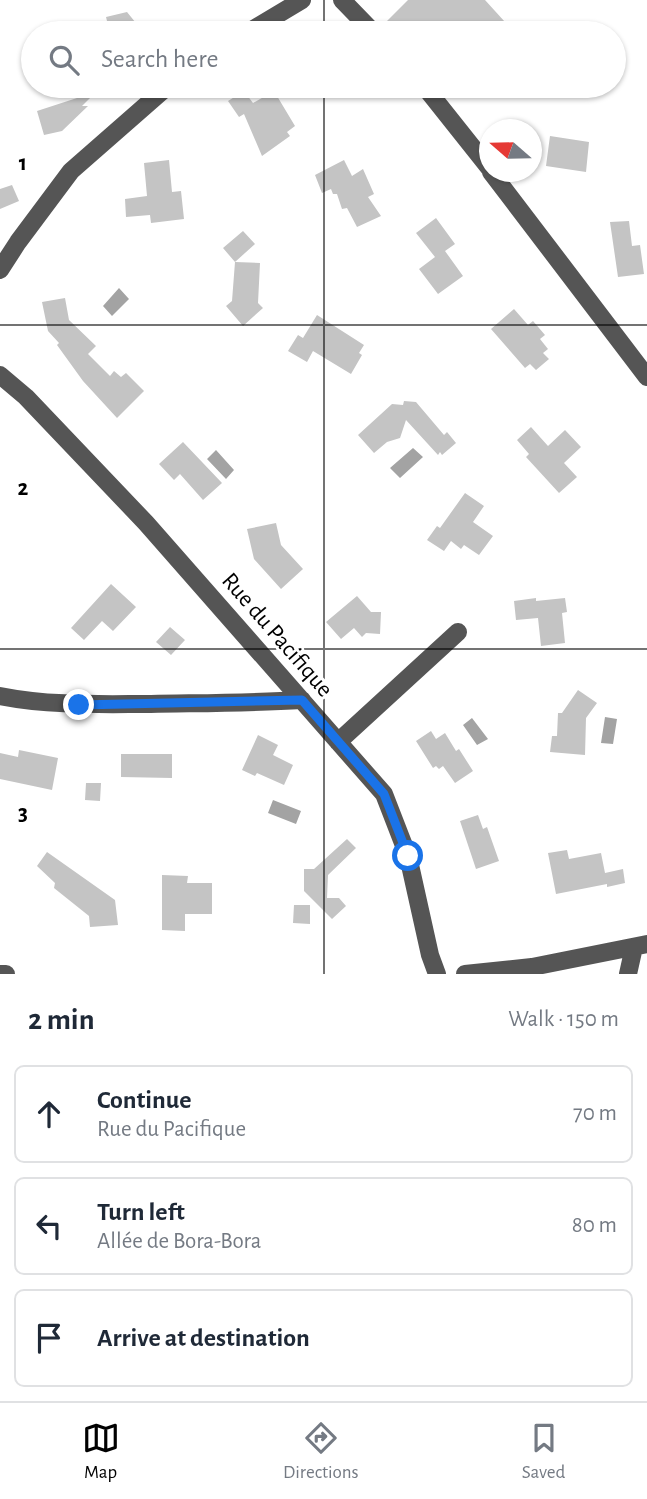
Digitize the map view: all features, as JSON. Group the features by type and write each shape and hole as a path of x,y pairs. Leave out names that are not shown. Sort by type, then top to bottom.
{"street":[{"path":"267,21 302,0"},
{"path":"342,0 362,21"},
{"path":"0,270 71,170 155,98"},
{"path":"433,98 479,157"},
{"path":"499,182 557,255 647,377"},
{"name":"Rue du Pacifique","path":"0,375 26,397 146,523 384,794 408,856 430,955 438,974"},
{"path":"338,742 458,632"},
{"path":"0,696 32,702 79,705 302,700"},
{"path":"465,974 532,967 640,945"},
{"path":"628,974 640,945"},
{"path":"0,974 6,974"}],"shaded area":[{"path":"119,288 129,299 112,316 103,306"},
{"path":"413,448 423,457 400,478 390,468"},
{"path":"216,450 234,470 226,479 207,459"},
{"path":"605,717 617,719 613,744 601,743"},
{"path":"472,718 488,739 477,745 463,725"},
{"path":"273,800 301,811 296,824 268,813"}],"building":[{"path":"408,0 485,0 504,21 387,21"},
{"path":"127,12 134,21 107,21 106,17"},
{"path":"77,98 90,98 82,106 88,106 62,131 44,135 37,111"},
{"path":"233,98 249,98 253,103 262,98 278,98 295,126 287,132 290,136 262,156 244,114 239,117 228,101"},
{"path":"550,136 589,142 586,172 546,166"},
{"path":"169,160 172,192 181,191 184,219 151,223 150,215 126,217 125,199 147,196 144,163"},
{"path":"344,160 352,176 363,169 374,194 368,197 381,216 357,227 347,208 342,209 337,194 333,194 331,189 322,193 315,175"},
{"path":"12,185 19,201 0,209 0,189"},
{"path":"436,218 455,244 445,251 463,276 438,294 419,269 435,257 416,233"},
{"path":"629,221 632,246 640,245 644,274 618,277 610,222"},
{"path":"243,231 255,244 235,262 223,248"},
{"path":"235,262 260,263 258,303 263,308 243,326 226,306 232,301"},
{"path":"65,298 69,320 96,346 88,354 110,376 114,371 121,377 126,373 144,391 117,418 83,381 57,345 59,343 48,331 42,302"},
{"path":"514,309 528,325 533,321 545,335 540,339 548,349 543,353 549,359 536,370 530,364 525,368 491,329"},
{"path":"317,315 364,345 359,353 362,355 351,374 313,351 307,362 288,351 298,335 303,338"},
{"path":"404,401 416,402 444,435 447,432 456,443 442,455 440,452 438,455 406,420 400,438 387,442 374,453 358,435 392,404 403,405"},
{"path":"531,427 548,446 565,430 581,447 564,463 577,477 559,493 526,457 529,454 517,440"},
{"path":"183,442 222,483 203,500 180,474 174,480 159,464"},
{"path":"465,493 484,506 473,522 493,536 479,555 464,545 461,549 451,541 444,551 427,540 437,526 440,528"},
{"path":"276,523 281,545 303,569 281,589 254,559 247,529"},
{"path":"111,584 136,607 113,631 102,621 84,640 71,628"},
{"path":"357,596 371,612 381,612 380,634 366,633 362,637 354,628 341,639 326,622"},
{"path":"536,598 536,601 565,598 567,612 562,613 565,643 541,646 538,618 516,620 514,601"},
{"path":"170,627 185,640 171,655 156,642"},
{"path":"578,690 597,703 586,718 585,755 550,752 552,736 557,736 558,713 562,713"},
{"path":"431,731 436,739 445,733 473,771 455,783 443,766 439,769 436,766 433,768 416,741"},
{"path":"258,735 278,745 273,755 293,765 284,785 257,773 255,776 242,770"},
{"path":"19,750 58,758 52,790 0,779 0,753 18,757"},
{"path":"121,754 172,754 172,778 121,777"},
{"path":"86,783 101,783 100,801 85,800"},
{"path":"478,815 483,829 487,827 499,861 476,869 460,821"},
{"path":"347,839 356,848 328,875 327,898 339,898 346,906 332,919 304,891 304,869 314,869"},
{"path":"567,850 569,859 601,853 605,873 623,869 625,883 556,894 548,853"},
{"path":"47,852 115,900 118,925 90,927 89,916 54,888 55,883 37,866"},
{"path":"162,875 188,876 187,883 212,883 212,914 185,914 185,931 162,930"},
{"path":"294,905 310,905 310,924 293,923"}],"route":[{"path":"79,705 302,700 384,794 408,856"}]}
